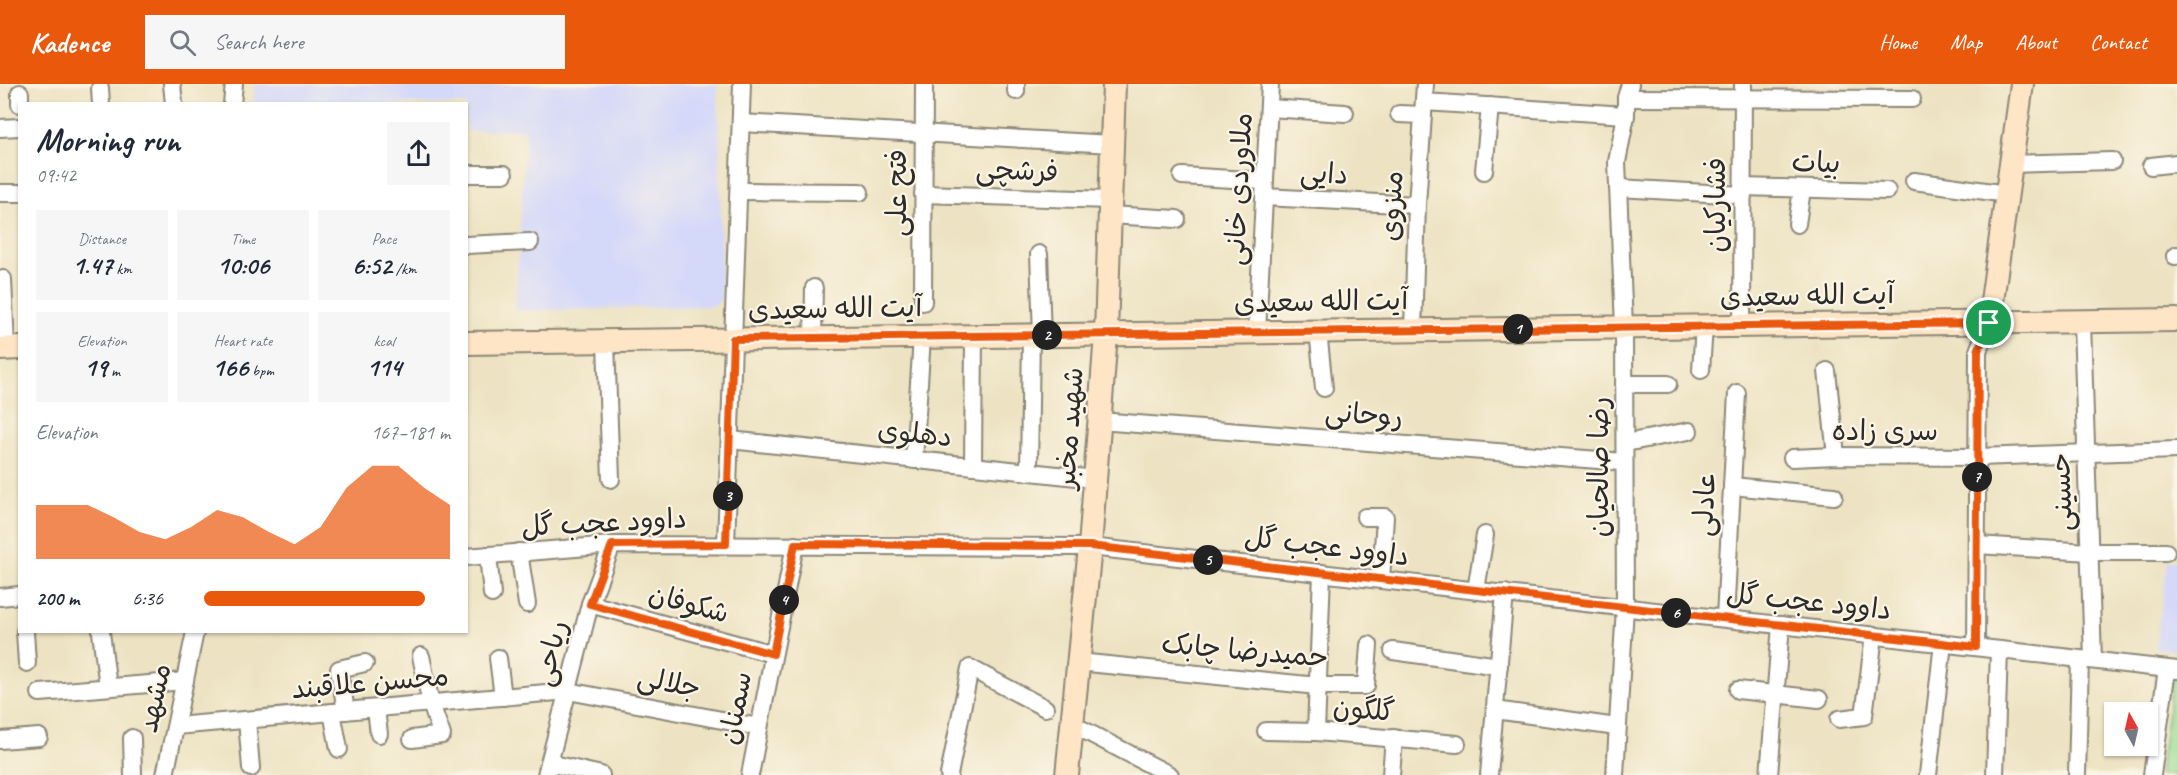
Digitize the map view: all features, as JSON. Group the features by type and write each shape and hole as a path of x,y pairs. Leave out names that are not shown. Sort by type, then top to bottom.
{"main road":[{"name":"شهید مخبر","path":"1067,775 1090,546 1106,334 1114,84"},
{"path":"1989,323 2022,84"},
{"name":"آیت الله سعیدی","path":"468,343 606,343 733,339 2177,320"}],"street":[{"path":"163,84 173,102"},
{"path":"232,102 234,84"},
{"path":"726,544 742,84"},
{"name":"فتح علی","path":"923,302 924,84"},
{"name":"ملاوردی خانی","path":"1257,332 1270,84"},
{"name":"منزوی","path":"1413,330 1417,205 1425,84"},
{"path":"1628,91 1743,91 1912,99"},
{"name":"رضا صالحیان","path":"1615,775 1625,607 1624,327 1617,162 1628,91"},
{"name":"فشارکیان","path":"1742,326 1743,91"},
{"path":"1484,171 1490,106"},
{"path":"1399,114 1424,109 1490,106 1626,115"},
{"path":"1269,108 1345,112"},
{"path":"742,123 1112,144"},
{"path":"0,128 18,128"},
{"path":"2011,164 2112,161"},
{"path":"2151,166 2177,163"},
{"path":"468,174 504,174"},
{"name":"دایی","path":"1182,176 1265,189 1417,205"},
{"path":"1914,181 2007,195"},
{"name":"بیات","path":"1618,188 1887,191"},
{"path":"1797,224 1802,189"},
{"path":"739,191 860,192"},
{"path":"0,193 18,193"},
{"name":"فرشچی","path":"923,194 1110,208 1178,219"},
{"path":"468,245 530,242"},
{"path":"1029,472 1039,254"},
{"path":"3,279 9,348"},
{"path":"813,338 814,288"},
{"name":"حسینی","path":"2077,775 2087,659 2090,552 2082,322"},
{"path":"1976,647 1978,351 1989,323"},
{"path":"1701,370 1704,327"},
{"path":"1318,331 1324,388"},
{"path":"973,466 974,336"},
{"path":"914,460 922,337"},
{"path":"606,343 611,478"},
{"path":"1827,371 1836,456"},
{"path":"1624,384 1668,384"},
{"name":"عادلی","path":"1725,618 1737,393"},
{"name":"روحانی","path":"1099,421 1624,462"},
{"path":"1624,443 1689,431"},
{"name":"دهلوی","path":"730,440 1095,479"},
{"name":"سری زاده","path":"1792,458 1836,456 1978,458 2177,450"},
{"path":"1732,486 1834,496"},
{"path":"1365,517 1384,517 1381,580"},
{"path":"1476,590 1485,535"},
{"name":"سمنان","path":"750,775 795,544"},
{"name":"داوود عجب گل","path":"468,557 612,545 1090,546 2172,669"},
{"name":"ریاحی","path":"548,769 590,604 612,545"},
{"path":"1977,545 2090,552 2166,552"},
{"path":"519,552 527,604"},
{"path":"488,555 492,594"},
{"path":"1317,732 1322,573"},
{"path":"1489,775 1505,594"},
{"path":"0,597 18,595"},
{"name":"شکوفان","path":"590,604 773,654"},
{"path":"1768,775 1781,625"},
{"path":"25,633 27,663"},
{"path":"101,633 108,687"},
{"name":"مشهد","path":"165,775 195,633"},
{"path":"1839,719 1864,716 1874,635"},
{"path":"1928,775 1942,643"},
{"name":"حمیدرضا چابک","path":"1078,662 1318,686 1366,686 1369,645"},
{"path":"1995,775 1999,650"},
{"path":"1393,651 1498,666"},
{"path":"412,739 442,735 431,704 421,656"},
{"path":"498,658 503,697"},
{"path":"339,749 339,669 365,663"},
{"path":"949,775 970,668 1045,708"},
{"path":"2152,775 2172,669"},
{"path":"40,693 185,681"},
{"path":"1738,690 1819,699"},
{"name":"محسن علاقبند","path":"176,726 568,691"},
{"name":"جلالی","path":"568,691 759,727"},
{"path":"375,709 379,734"},
{"path":"1495,710 1617,727"},
{"path":"247,720 251,768"},
{"path":"1072,724 1166,774"},
{"name":"گلگون","path":"1266,731 1317,732 1457,744"},
{"path":"0,740 39,737"},
{"path":"132,738 132,775"},
{"path":"1391,775 1394,738"},
{"path":"548,769 601,775"}],"shaded area":[{"path":"254,84 717,84 720,137 721,300 714,306 515,311 526,130 468,131 468,102 254,102"},
{"path":"2168,561 2177,561 2177,651 2155,648"}],"green space":[{"path":"2173,676 2177,677 2177,775 2159,775"}],"route":[{"path":"1989,323 1978,351 1976,647 1090,546 795,544 773,654 590,604 612,545 726,544 733,339 1989,323"}]}
